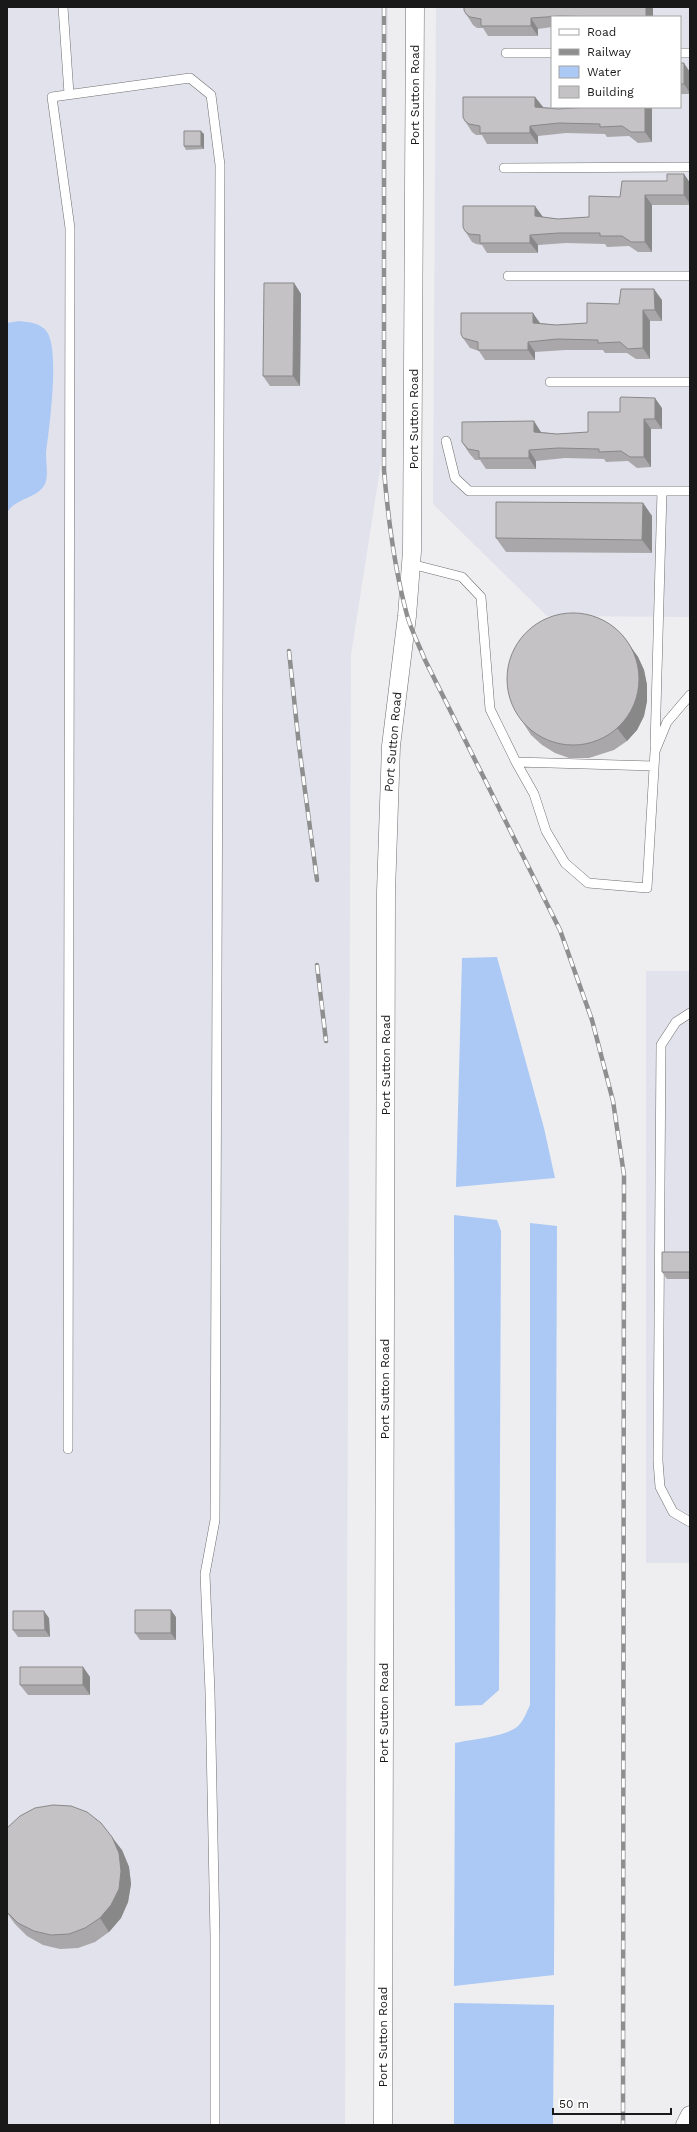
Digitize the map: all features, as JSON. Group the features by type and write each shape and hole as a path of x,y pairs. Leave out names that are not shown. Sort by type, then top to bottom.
{"street":[{"name":"Port Sutton Road","path":"383,2125 388,810 394,709 407,616 414,489 415,7"},
{"path":"685,2125 690,2114"}],"lane":[{"path":"63,7 70,94"},
{"path":"506,53 551,53"},
{"path":"68,1449 70,228 52,96 190,78 211,95 220,165 215,1520 205,1574 210,1692 215,1936 215,2125"},
{"path":"504,168 690,167"},
{"path":"508,276 690,276"},
{"path":"550,382 690,382"},
{"path":"446,442 455,478 469,491 690,491"},
{"path":"411,564 462,577 481,597 490,709 516,762 534,794 546,831 565,863 588,883 647,888 655,752 662,491"},
{"path":"655,752 667,722 690,695"},
{"path":"516,762 654,766"},
{"path":"690,1013 676,1022 661,1045 658,1461 660,1487 673,1512 690,1522"}],"shaded area":[{"path":"7,7 388,7 384,444 351,655 345,2125 7,2125"},
{"path":"436,7 690,7 690,617 547,616 433,504"},
{"path":"646,971 690,971 690,1563 646,1563"}],"water":[{"path":"19,321 42,327 47,332 51,342 53,372 46,453 47,471 46,481 43,487 34,495 16,504 7,513 7,323"},
{"path":"497,957 544,1128 555,1178 456,1187 462,958"},
{"path":"454,1215 497,1220 501,1231 499,1690 482,1705 455,1706"},
{"path":"530,1223 557,1226 554,1975 454,1986 455,1743 498,1735 514,1729 522,1721 530,1705"},
{"path":"454,2003 554,2005 553,2125 454,2125"}],"building":[{"path":"464,7 646,7 646,16 551,16 531,18 531,26 481,26 481,19 470,17 464,10"},
{"path":"681,63 684,63 684,84 681,84"},
{"path":"463,97 535,97 535,107 558,109 645,108 645,132 631,132 622,126 600,127 600,124 559,123 530,126 530,133 480,133 480,126 469,124 463,117"},
{"path":"184,131 201,131 201,146 184,146"},
{"path":"667,174 684,174 684,195 645,195 645,242 631,242 622,236 600,236 600,233 559,233 530,235 530,243 480,243 480,235 469,234 463,227 463,206 535,206 535,216 558,219 589,217 589,196 620,197 622,181 667,181"},
{"path":"264,283 294,283 293,376 263,376"},
{"path":"621,289 654,289 655,310 643,310 643,348 628,349 620,342 598,343 598,340 557,339 528,342 528,350 478,350 478,342 463,338 461,334 461,313 533,313 533,323 556,325 587,323 587,303 619,304"},
{"path":"621,397 655,398 655,419 644,419 644,457 630,457 621,451 599,452 599,449 558,448 529,450 529,458 479,458 479,451 468,449 462,442 462,422 534,421 534,432 557,434 588,432 588,412 620,412"},
{"path":"496,502 643,503 642,540 496,538"},
{"path":"579,613 598,618 610,624 620,632 628,642 634,654 638,666 638,692 634,704 628,716 620,726 610,734 598,740 586,744 567,745 548,740 536,734 526,726 518,716 512,704 508,692 507,673 512,654 518,642 526,632 536,624 548,618 560,614"},
{"path":"662,1252 690,1252 690,1272 662,1272"},
{"path":"135,1610 171,1610 171,1633 135,1633"},
{"path":"13,1611 44,1611 45,1630 13,1630"},
{"path":"20,1667 83,1667 83,1685 20,1685"},
{"path":"53,1805 71,1806 87,1812 101,1823 112,1837 119,1853 121,1871 119,1889 111,1905 100,1918 85,1928 69,1934 51,1935 34,1931 18,1923 7,1912 7,1828 20,1816 35,1808"}],"railway":[{"path":"384,7 384,470 398,579 409,621 425,660 560,930 592,1020 613,1101 624,1175 623,2125"},
{"path":"289,651 299,746 317,880"},
{"path":"317,965 326,1041"}]}
